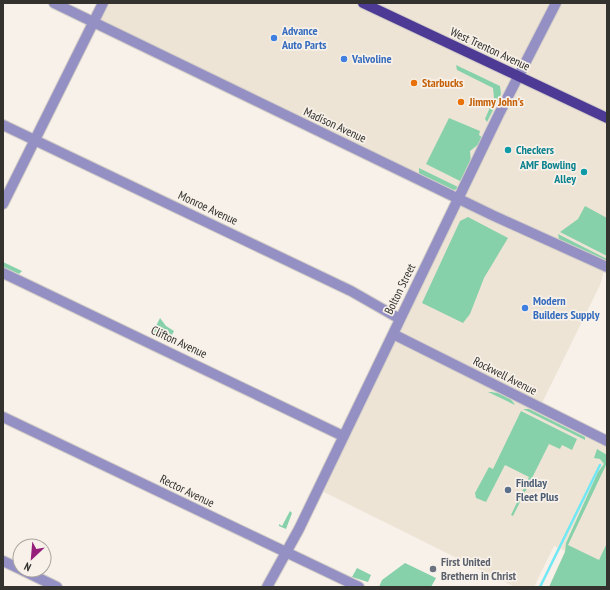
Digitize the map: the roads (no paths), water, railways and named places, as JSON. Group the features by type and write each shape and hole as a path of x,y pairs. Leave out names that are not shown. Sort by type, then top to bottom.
{"main road":[{"name":"West Trenton Avenue","path":"362,3 607,118"}],"street":[{"name":"Madison Avenue","path":"54,3 459,199 607,267"},
{"path":"3,204 103,3"},
{"name":"Bolton Street","path":"267,587 286,553 518,77 556,3"},
{"name":"Monroe Avenue","path":"3,125 351,290 400,319"},
{"name":"Clifton Avenue","path":"3,273 343,436"},
{"name":"Rockwell Avenue","path":"393,334 606,437"},
{"name":"Rector Avenue","path":"3,417 359,587"},
{"path":"3,561 12,566"},
{"path":"38,578 57,587"}],"waterway":[{"path":"540,587 600,465"}],"place":[{"name":"Advance Auto Parts","path":"274,38"},
{"name":"Valvoline","path":"344,59"},
{"name":"Starbucks","path":"414,83"},
{"name":"Jimmy John's","path":"461,102"},
{"name":"Checkers","path":"508,150"},
{"name":"AMF Bowling Alley","path":"584,172"},
{"name":"Modern Builders Supply","path":"525,308"},
{"name":"Findlay Fleet Plus","path":"508,490"},
{"name":"First United Brethern in Christ","path":"433,569"}]}
